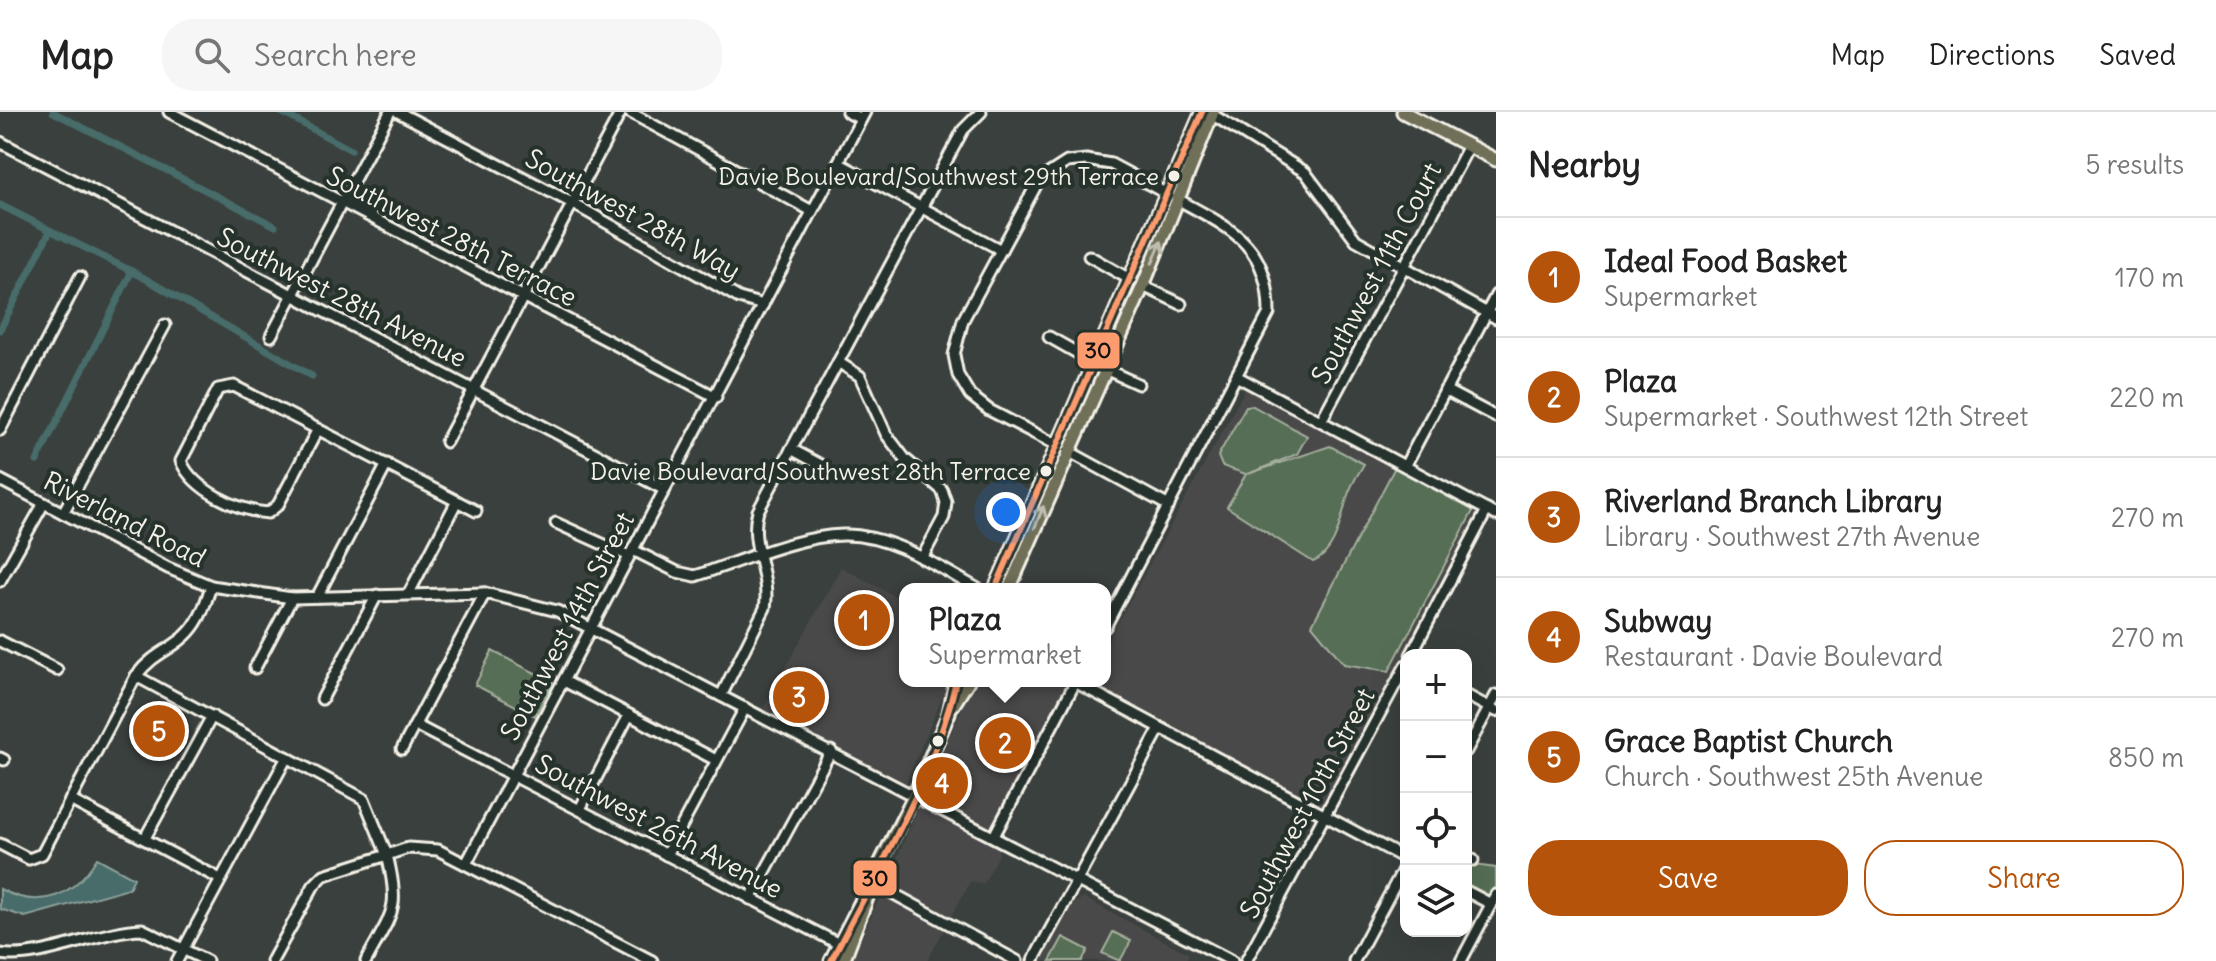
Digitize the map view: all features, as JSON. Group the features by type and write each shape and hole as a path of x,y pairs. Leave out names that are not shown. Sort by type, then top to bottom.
{"main road":[{"path":"1403,112 1496,160"},
{"path":"998,583 1100,366 1143,286 1187,154 1209,113"},
{"path":"1011,583 1062,448 1091,400 1131,280 1174,198 1209,113"},
{"path":"949,713 955,687"},
{"path":"831,961 853,911 870,886 915,794 949,713 964,687"},
{"path":"843,961 863,915 870,886"}],"street":[{"name":"Southwest 28th Terrace","path":"169,112 716,397"},
{"path":"271,336 390,112"},
{"name":"Southwest 28th Way","path":"398,112 572,203 739,298 763,305"},
{"path":"446,442 621,112"},
{"path":"629,112 812,211"},
{"path":"847,112 863,115"},
{"path":"721,696 765,608 768,593 752,529 791,449 920,207 963,130 981,112"},
{"path":"1209,113 1305,172 1356,240 1491,316"},
{"name":"Southwest 14th Street","path":"466,864 863,115"},
{"name":"Southwest 28th Avenue","path":"0,142 665,490"},
{"name":"Southwest 11th Court","path":"1321,421 1469,146"},
{"path":"1111,616 1238,377 1269,313 1269,287 1261,263 1245,241 1227,226 1111,164 1086,160 1067,162 1039,180 958,334 954,355 958,375 970,395 989,410 1169,506"},
{"path":"838,163 1001,250"},
{"path":"1089,256 1131,280"},
{"path":"0,430 80,277"},
{"path":"1143,286 1181,304"},
{"path":"1405,466 1445,390 1491,316 1496,295"},
{"path":"63,513 165,325"},
{"path":"1049,337 1138,384"},
{"path":"838,362 860,376 886,434 905,459 942,490 946,502 944,517 922,558"},
{"path":"1238,377 1492,513 1414,649"},
{"path":"318,429 278,505 268,513 255,512 221,499 186,472 181,461 218,389 225,385 234,386 387,464 476,511"},
{"path":"1445,390 1496,417"},
{"path":"791,449 821,465"},
{"path":"317,597 387,464"},
{"name":"Riverland Road","path":"0,480 211,586 292,598 485,593 557,611 1232,961"},
{"path":"409,593 457,501"},
{"path":"0,581 44,503"},
{"path":"556,523 677,572 695,576 806,541 844,535 880,541 922,558 967,583"},
{"path":"0,844 29,859 42,854 136,676 150,657 188,633 202,611 211,586"},
{"path":"402,749 485,593"},
{"path":"322,699 377,595"},
{"path":"255,668 292,598"},
{"path":"0,641 57,670"},
{"path":"136,676 364,799 371,808 396,891 394,909 366,961"},
{"name":"Southwest 10th Street","path":"1246,961 1400,676"},
{"path":"564,681 716,760"},
{"path":"994,836 1072,687"},
{"path":"1086,687 1400,859"},
{"path":"1472,742 1492,710 1496,695"},
{"path":"1472,698 1492,710"},
{"path":"666,855 745,708"},
{"path":"580,809 629,715"},
{"path":"145,838 212,716"},
{"name":"Southwest 26th Avenue","path":"415,725 839,944"},
{"path":"1033,961 1160,728"},
{"path":"750,899 831,751"},
{"path":"177,961 287,757"},
{"path":"70,800 220,879"},
{"path":"272,961 314,885 324,875 387,855 425,847 466,864 652,961"},
{"path":"1354,961 1404,865"},
{"path":"870,886 1017,961"},
{"path":"1461,961 1493,900 1472,893"},
{"path":"0,954 17,961 37,959 133,929 155,933 207,961"}],"shaded area":[{"path":"1246,388 1480,512 1406,649 1400,649 1400,661 1322,806 1098,687 1111,687 1111,635"},
{"path":"841,567 899,599 899,687 946,687 906,784 763,709"},
{"path":"971,687 1068,687 995,823 999,855 983,885 971,881 927,961 852,961"},
{"path":"1084,898 1189,954 1185,961 1042,961 1072,904"}],"green space":[{"path":"1246,406 1253,406 1307,436 1297,454 1248,474 1330,446 1364,464 1350,489 1332,543 1313,562 1227,507 1246,474 1222,466 1218,456"},
{"path":"1395,467 1474,509 1389,671 1344,664 1312,625"},
{"path":"492,651 553,682 535,716 475,685"},
{"path":"1472,865 1496,868 1496,887 1487,896 1472,887"},
{"path":"1113,932 1131,941 1120,961 1102,953"},
{"path":"1063,937 1088,950 1082,961 1050,961"}],"water":[{"path":"97,858 134,878 129,888 25,917 0,909 0,889 29,899 55,896 78,882"}],"waterway":[{"path":"53,112 275,226"},
{"path":"281,112 351,150"},
{"path":"0,205 139,275 312,376"},
{"path":"0,330 50,231"},
{"path":"37,461 132,271"}],"transit line":[{"name":"30","path":"998,583 1202,112"},
{"name":"30","path":"831,961 919,789 934,754 954,687"}],"place":[{"name":"Davie Boulevard/Southwest 29th Terrace","path":"1174,176"},
{"name":"Davie Boulevard/Southwest 28th Terrace","path":"1046,471"},
{"name":"Ideal Food Basket","path":"864,620"},
{"name":"Riverland Branch Library","path":"799,697"},
{"name":"Grace Baptist Church","path":"159,731"},
{"name":"Plaza","path":"1005,743"},
{"name":"Subway","path":"942,783"}]}
